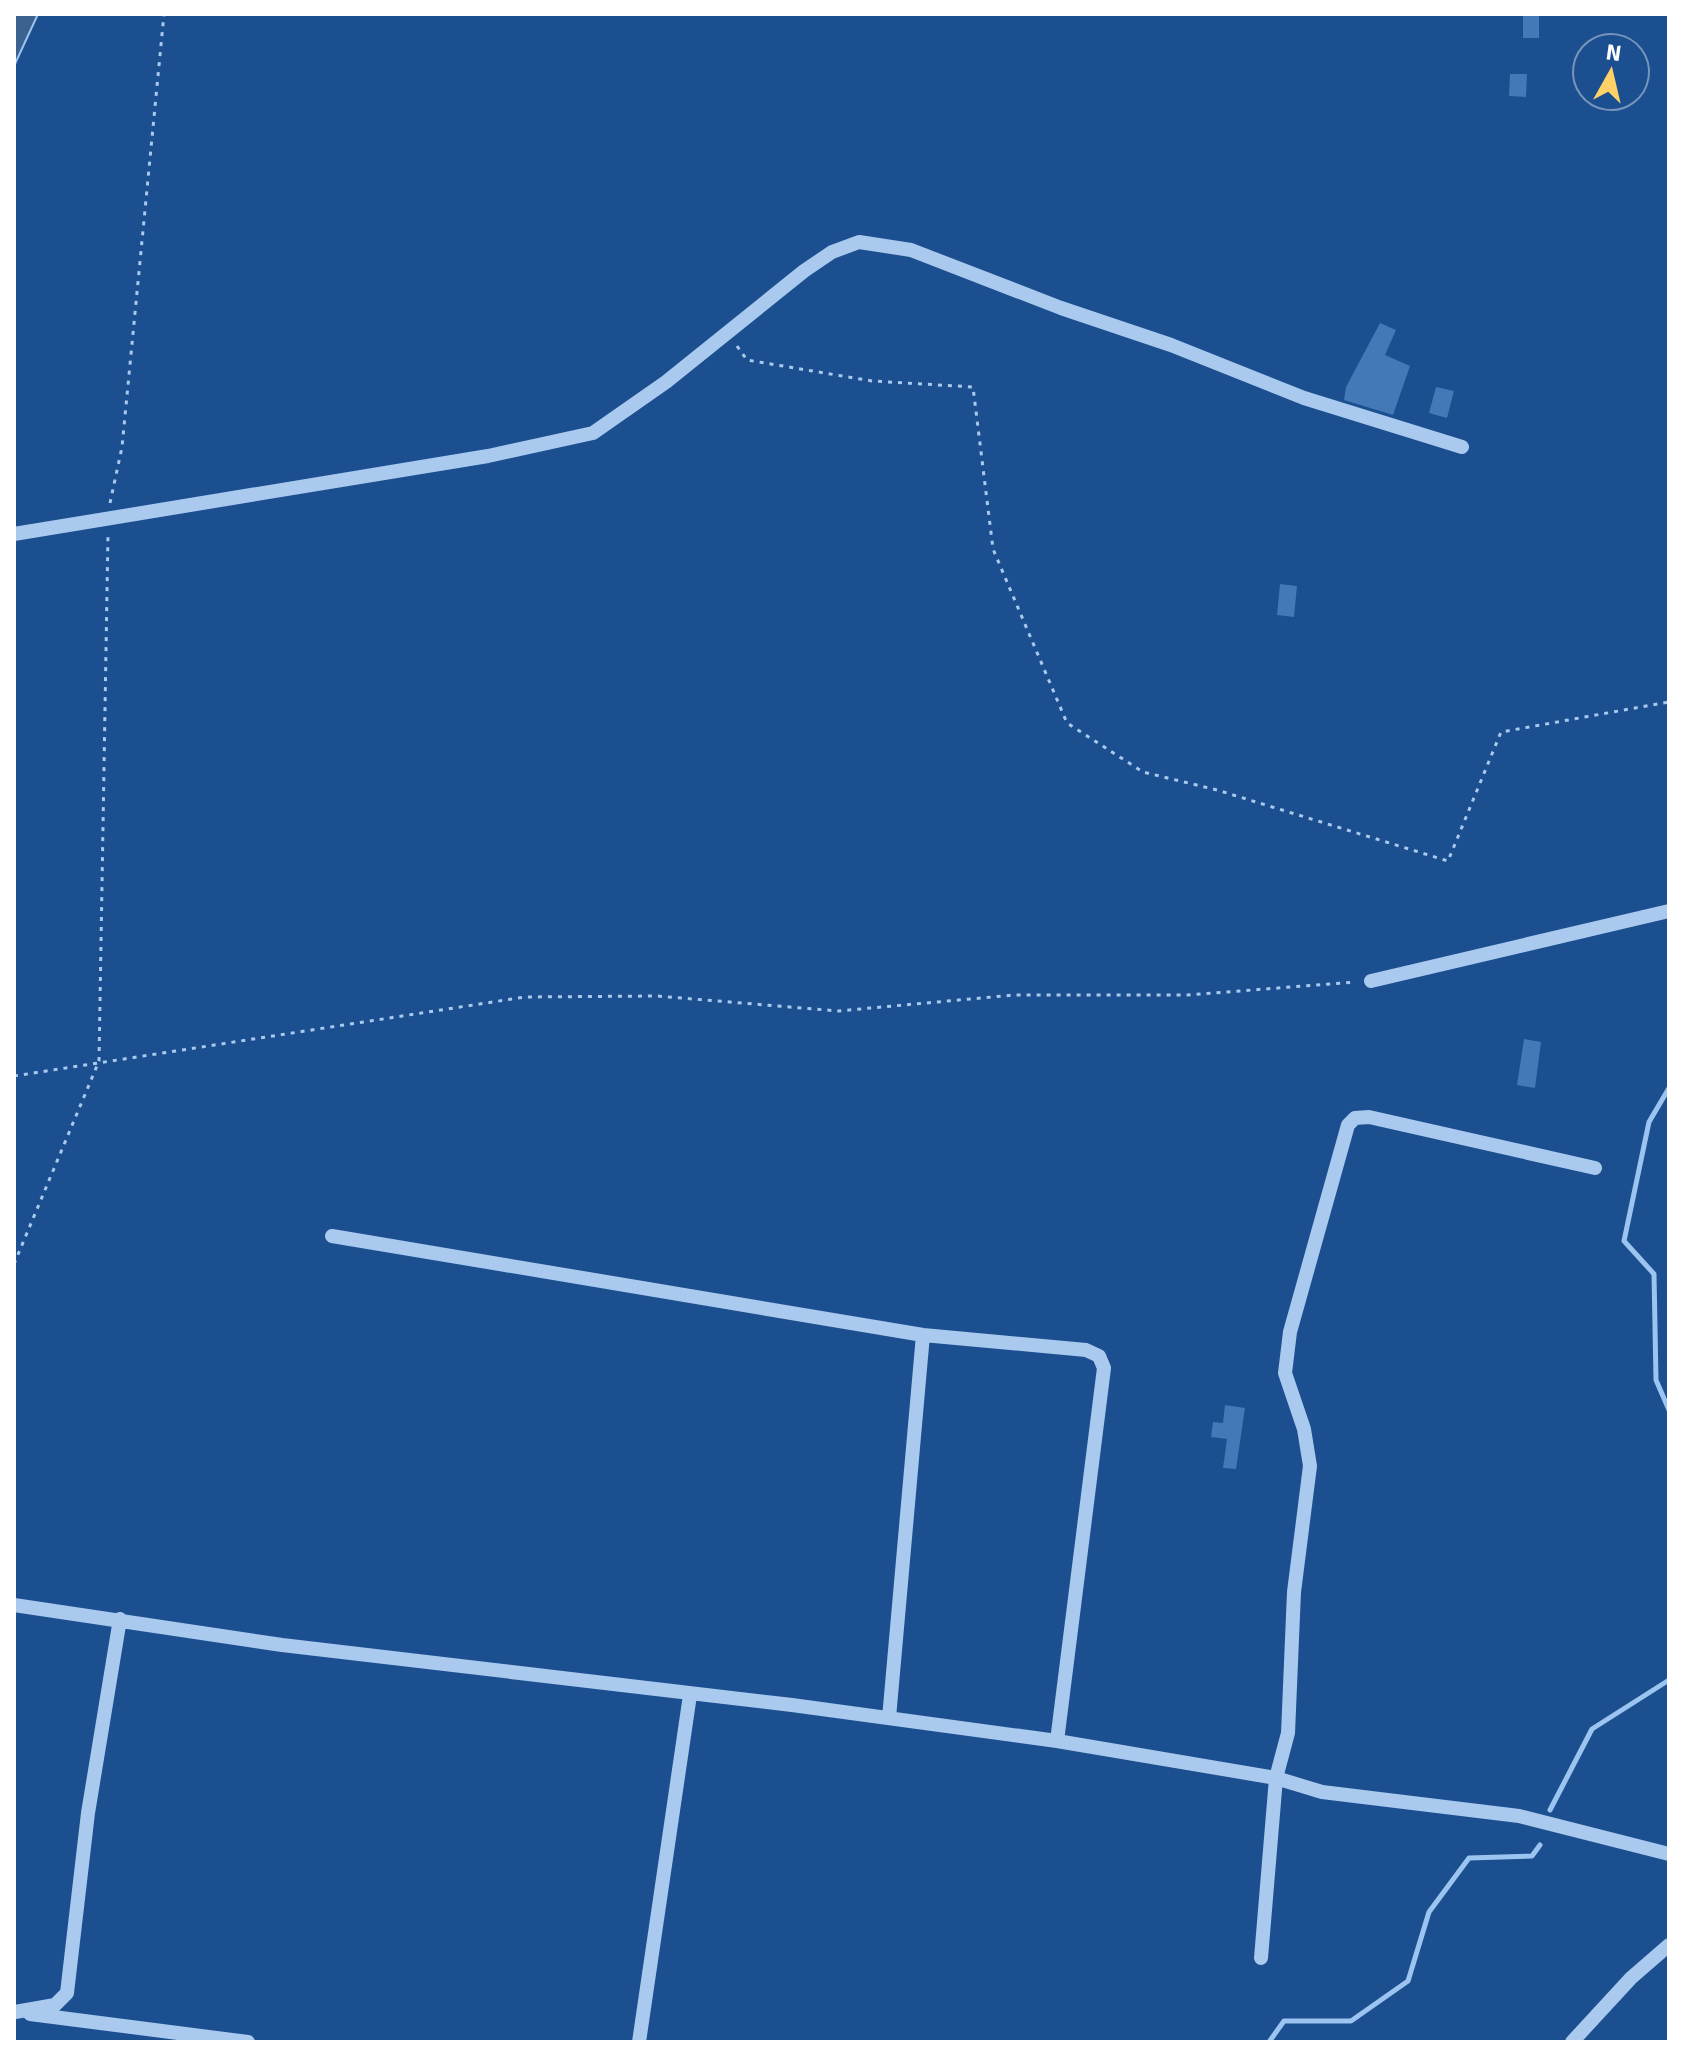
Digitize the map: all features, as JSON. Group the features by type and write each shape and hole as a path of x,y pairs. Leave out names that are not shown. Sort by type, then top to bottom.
{"street":[{"path":"14,534 488,456 593,433 832,252 859,242 886,244 1171,345 1304,398 1462,447"},
{"path":"1371,981 1669,911"},
{"path":"1261,1958 1276,1778 1288,1733 1294,1592 1310,1466 1304,1429 1285,1373 1290,1332 1348,1125 1355,1118 1369,1117 1595,1168"},
{"path":"332,1236 923,1335 1086,1350 1099,1356 1104,1368 1057,1741"},
{"path":"889,1718 923,1335"},
{"path":"14,1605 282,1645 1057,1741 1276,1778 1322,1792 1519,1816 1669,1854"},
{"path":"14,2012 55,2005 67,1993 88,1813 120,1619"},
{"path":"639,2042 690,1695"},
{"path":"1572,2042 1631,1978 1669,1945"},
{"path":"14,2012 248,2042"}],"path":[{"path":"14,1264 99,1061 108,517 122,447 164,14"},
{"path":"728,333 747,360 872,381 973,387 993,549 1067,723 1143,772 1217,790 1448,861 1501,732 1669,702"},
{"path":"14,1076 525,997 657,996 838,1011 1014,995 1187,995 1371,981"}],"water":[{"path":"14,14 38,14 14,66"}],"building":[{"path":"1523,14 1539,14 1539,38 1523,38"},
{"path":"1510,74 1527,74 1526,97 1509,96"},
{"path":"1380,323 1396,330 1385,355 1410,366 1393,415 1344,400 1346,387"},
{"path":"1436,387 1454,391 1447,418 1429,413"},
{"path":"1280,584 1297,586 1294,617 1277,615"},
{"path":"1524,1039 1541,1042 1535,1088 1517,1085"},
{"path":"1225,1405 1245,1408 1236,1469 1223,1468 1227,1439 1211,1437 1213,1422 1223,1423"}],"waterway":[{"path":"1669,1088 1649,1122 1624,1241 1654,1274 1656,1380 1669,1410"},
{"path":"1550,1810 1592,1729 1669,1680"},
{"path":"1269,2042 1284,2021 1351,2021 1408,1981 1429,1912 1469,1858 1532,1856 1540,1845"}]}
